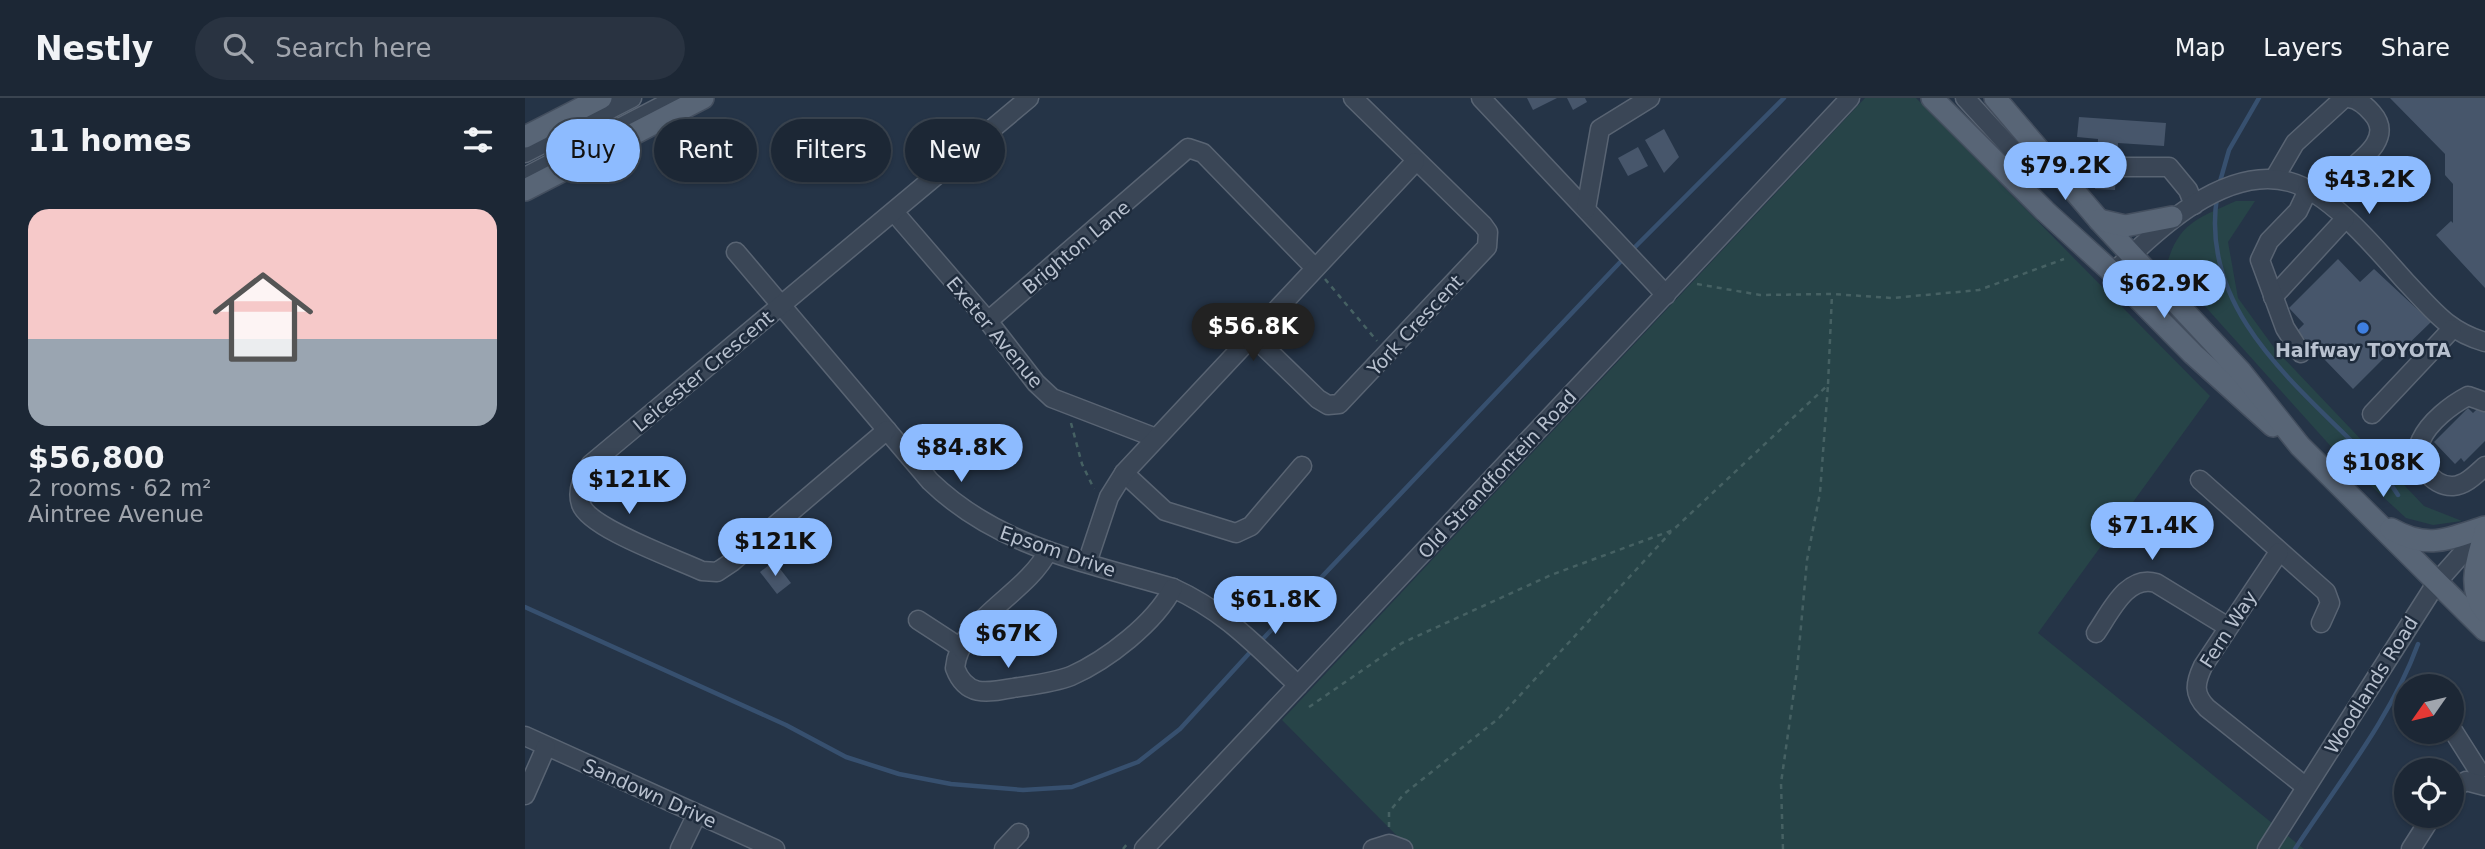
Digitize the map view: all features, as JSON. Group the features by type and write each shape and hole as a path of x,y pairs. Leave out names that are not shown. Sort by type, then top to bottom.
{"main road":[{"path":"525,137 601,98"},
{"path":"525,190 703,98"},
{"path":"1932,98 2193,354 2264,418 2300,446"},
{"path":"1995,98 2099,220 2241,372 2300,446 2485,630"},
{"path":"2099,220 2121,226 2172,217"},
{"path":"2374,520 2403,536 2431,543 2485,529 2474,582 2476,595 2485,611"}],"street":[{"path":"525,153 632,98"},
{"path":"525,177 677,98"},
{"path":"783,305 1028,98"},
{"path":"1087,563 1105,508 1123,473 1415,162 1353,98"},
{"path":"1482,98 1666,295"},
{"path":"1586,209 1600,129 1650,98"},
{"name":"Old Strandfontein Road","path":"1144,849 1850,98"},
{"path":"1965,98 2020,158"},
{"path":"2274,179 2295,144 2346,98 2368,108 2380,122 2381,130 2379,140 2343,175"},
{"name":"Brighton Lane","path":"988,321 1125,206 1188,148 1203,153 1315,268"},
{"name":"York Crescent","path":"1253,336 1318,399 1328,405 1339,404 1480,256 1489,240 1483,225 1415,162"},
{"path":"2125,167 2169,167 2198,202"},
{"path":"2113,273 2172,217 2198,202 2247,182 2274,179 2292,182 2331,205 2452,329 2485,342"},
{"path":"2301,353 2285,328 2263,272 2262,251 2298,211 2308,190"},
{"name":"Exeter Avenue","path":"894,212 988,321 1036,383 1052,398 1156,438"},
{"path":"2273,297 2345,219"},
{"name":"Epsom Drive","path":"736,252 930,481 963,510 999,533 1048,551 1173,588 1213,608 1241,630 1298,685"},
{"name":"Leicester Crescent","path":"783,305 591,464 580,485 579,496 587,515 702,571 717,572 887,430"},
{"path":"2372,414 2452,329"},
{"path":"2484,400 2468,396 2446,412 2420,441 2418,454 2429,474 2440,483 2453,486 2473,477 2485,466"},
{"path":"1123,473 1165,511 1236,533 1251,526 1302,466"},
{"path":"2200,481 2326,592 2330,603 2321,623"},
{"name":"Woodlands Road","path":"2267,849 2437,582 2485,529"},
{"path":"1048,551 1034,573 983,619 961,648 955,667 963,684 970,690 991,692 1070,676 1143,627 1163,607 1173,588"},
{"name":"Fern Way","path":"2279,552 2228,627 2199,676 2197,696 2207,708 2306,787"},
{"path":"2096,634 2127,590 2144,582 2156,583 2228,627"},
{"path":"918,620 961,648"},
{"name":"Sandown Drive","path":"525,736 775,849"},
{"path":"2461,744 2481,775 2464,782"},
{"path":"525,795 546,747"},
{"path":"681,849 697,814"},
{"path":"2411,849 2424,828"},
{"path":"1005,849 1019,833"}],"path":[{"path":"1691,284 1706,284 1760,295 1832,294 1892,298 1979,289 2064,259"},
{"path":"1315,268 1388,354"},
{"path":"1783,849 1781,783 1797,670 1807,560 1820,493 1832,294"},
{"path":"1388,847 1389,812 1404,794 1499,718 1673,530 1828,385"},
{"path":"1064,403 1082,464 1105,508"},
{"path":"1309,707 1402,643 1551,575 1673,530"}],"green space":[{"path":"1865,98 1916,98 2210,396 2038,633 2304,849 1410,849 1282,720"},
{"path":"2236,201 2255,201 2228,242 2238,298 2275,349 2424,506 2462,521 2433,525 2406,518 2344,461 2167,264 2184,230 2201,217"}],"building":[{"path":"1527,98 1557,98 1533,110"},
{"path":"1567,98 1585,98 1587,102 1573,110"},
{"path":"2390,98 2485,98 2485,288 2436,235 2451,221 2453,223 2453,184 2445,175 2445,154"},
{"path":"2079,117 2166,123 2164,146 2118,143 2115,190 2095,189 2098,139 2077,137"},
{"path":"1664,129 1679,157 1664,173 1645,140"},
{"path":"1638,147 1648,166 1628,176 1618,158"},
{"name":"Halfway TOYOTA","path":"2338,259 2360,282 2374,269 2431,322 2399,353 2394,348 2353,389 2297,331 2304,324 2289,308"},
{"path":"2479,407 2485,412 2485,441 2464,462 2461,458 2455,464 2434,442 2468,408 2473,413"},
{"path":"774,561 791,583 777,594 760,572"}],"waterway":[{"path":"1631,251 1784,98"},
{"path":"2219,185 2229,150 2259,98"},
{"path":"2217,197 2216,241 2225,281 2242,317 2266,352 2294,384 2384,474 2398,495"},
{"path":"1260,642 1625,257"},
{"path":"525,607 786,725 846,757 899,774 951,784 1023,790 1072,787 1138,762 1180,729 1254,648"},
{"path":"2295,849 2379,724 2418,644"}],"place":[{"name":"Halfway TOYOTA","path":"2363,328"}]}
